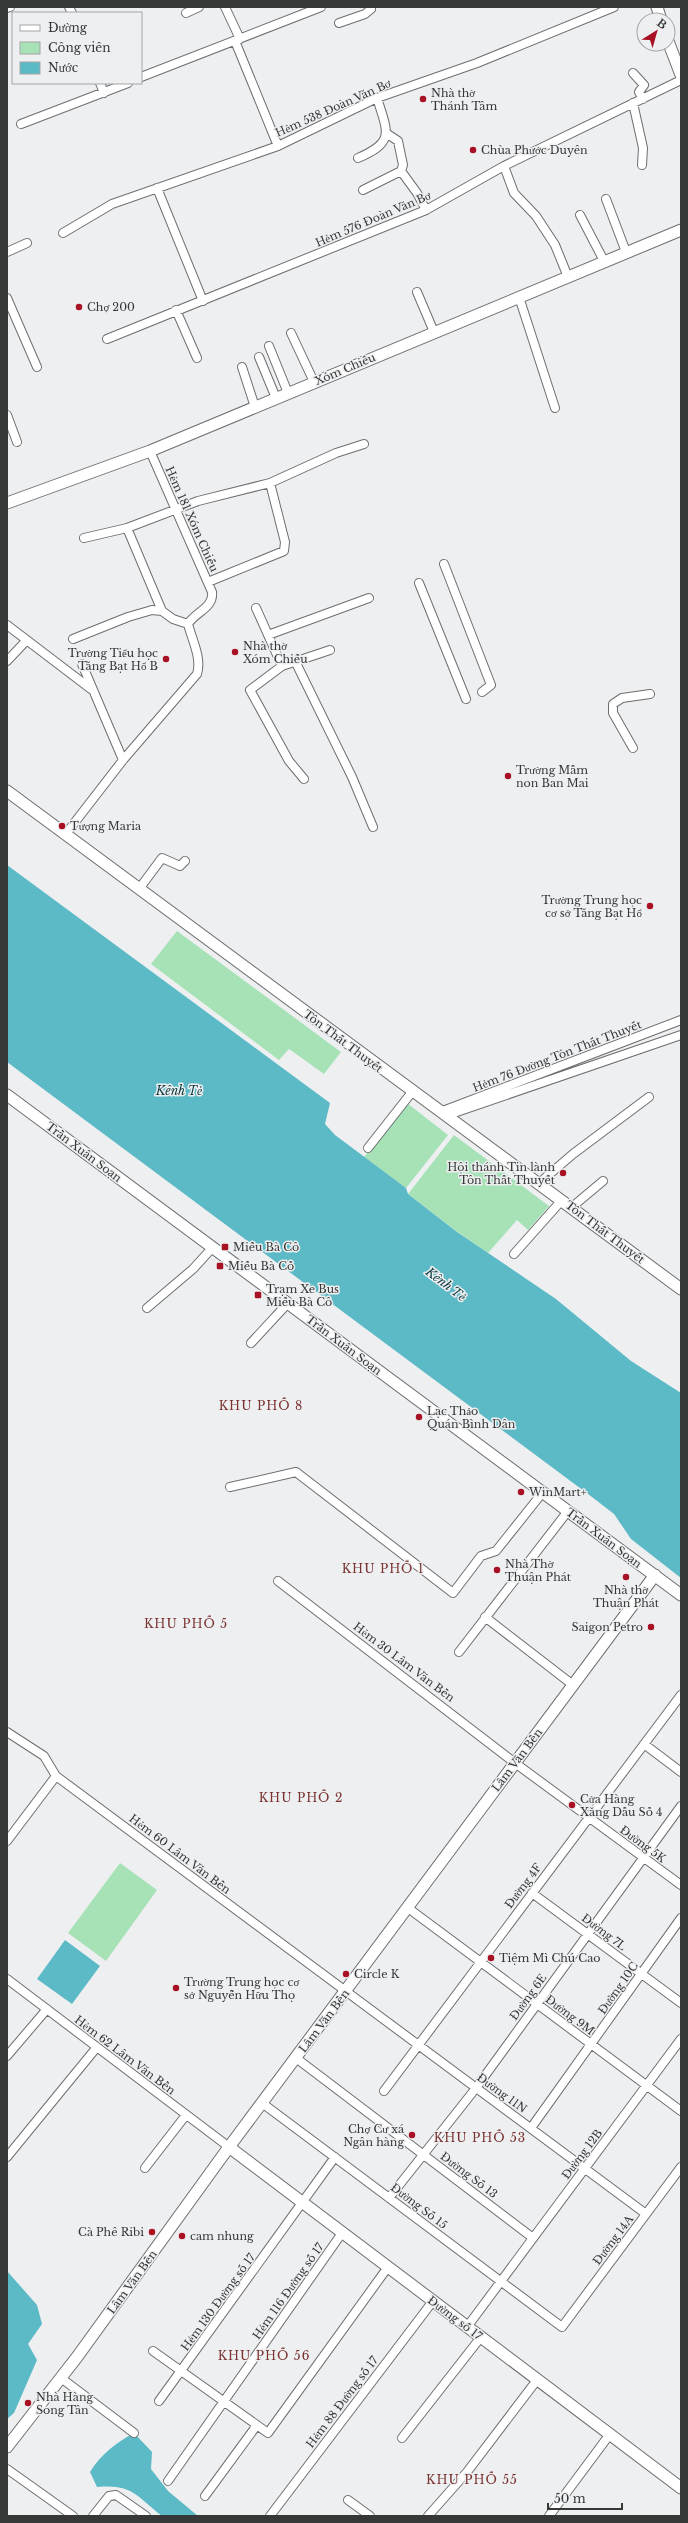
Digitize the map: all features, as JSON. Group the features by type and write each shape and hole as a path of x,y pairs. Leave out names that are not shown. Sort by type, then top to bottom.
{"street":[{"path":"186,13 199,7"},
{"path":"225,7 278,146"},
{"path":"142,77 320,7"},
{"path":"339,23 365,14 371,9 370,7"},
{"name":"Hẻm 538 Đoàn Văn Bơ","path":"63,233 112,204 278,146 377,98 477,63 614,7"},
{"path":"672,52 681,76"},
{"path":"633,73 644,85 639,92 643,99"},
{"name":"Hẻm 576 Đoàn Văn Bơ","path":"107,338 176,310 203,301 426,210 504,166 681,80"},
{"path":"100,84 104,93"},
{"path":"21,124 126,84"},
{"path":"358,158 376,150 385,139 386,133 377,98"},
{"path":"633,103 643,148 642,165"},
{"path":"363,190 401,171 403,165 398,140 386,133"},
{"path":"504,166 514,193 536,216 555,245 568,277"},
{"path":"401,171 417,193 426,210"},
{"path":"157,188 203,301"},
{"path":"606,199 626,252"},
{"path":"580,216 604,262"},
{"name":"Xóm Chiếu","path":"7,503 150,451 681,230"},
{"path":"7,252 27,243"},
{"path":"417,292 434,332"},
{"path":"518,297 555,408"},
{"path":"7,298 37,367"},
{"path":"176,310 196,358"},
{"path":"291,333 314,382"},
{"path":"269,346 288,393"},
{"path":"259,357 276,398"},
{"path":"242,367 255,407"},
{"path":"7,415 17,442"},
{"path":"84,538 127,528 178,510 198,501 270,483 336,452 364,444"},
{"name":"Hẻm 181 Xóm Chiếu","path":"150,451 178,510 213,597 207,607 194,615 188,624"},
{"path":"208,582 284,552 286,542 270,483"},
{"path":"65,835 123,760 197,674 199,662 188,624 173,619 162,610 127,528"},
{"path":"444,564 491,686 482,692"},
{"path":"419,583 466,699"},
{"path":"268,635 369,598"},
{"path":"256,608 282,666"},
{"path":"73,639 128,617 152,610 162,610"},
{"path":"7,625 91,688"},
{"path":"7,661 26,640"},
{"path":"304,779 290,761 250,690 282,666 296,663 330,650"},
{"path":"296,663 352,777 373,827"},
{"path":"82,664 123,760"},
{"path":"633,748 613,713 613,704 622,698 650,694"},
{"name":"Tôn Thất Thuyết","path":"7,792 412,1092 680,1285"},
{"path":"139,889 162,858 180,866 185,861"},
{"name":"Hẻm 76 Đường Tôn Thất Thuyết","path":"443,1114 681,1020"},
{"path":"443,1114 681,1034"},
{"path":"368,1148 412,1092"},
{"name":"Trần Xuân Soạn","path":"7,1095 681,1595"},
{"path":"540,1184 573,1154 649,1097"},
{"path":"572,1207 603,1181"},
{"path":"514,1254 562,1200"},
{"path":"147,1308 193,1269 212,1247"},
{"path":"251,1343 288,1303"},
{"path":"230,1487 296,1472 453,1593 482,1556 496,1551 543,1492"},
{"path":"459,1652 568,1511"},
{"name":"Lâm Văn Bền","path":"7,2447 61,2378 262,2103 655,1575"},
{"name":"Hẻm 30 Lâm Văn Bền","path":"278,1580 515,1763"},
{"path":"485,1617 573,1685"},
{"name":"Đường 4F","path":"384,2091 681,1695"},
{"name":"Hẻm 60 Lâm Văn Bền","path":"7,1732 44,1756 56,1776 346,1991"},
{"path":"644,1744 681,1772"},
{"name":"Đường 5K","path":"515,1763 681,1885"},
{"path":"7,1841 56,1776"},
{"name":"Đường 6E","path":"389,2198 476,2088 681,1806"},
{"name":"Đường 7L","path":"532,1893 681,2003"},
{"name":"Đường 9M","path":"408,1908 681,2111"},
{"name":"Đường 10C","path":"531,2128 681,1918"},
{"name":"Hẻm 62 Lâm Văn Bền","path":"7,1979 229,2148"},
{"name":"Đường 11N","path":"346,1991 646,2214"},
{"path":"7,2056 47,2009"},
{"name":"Đường 12B","path":"467,2327 681,2040"},
{"path":"7,2156 97,2047"},
{"name":"Đường Số 13","path":"296,2058 534,2238"},
{"name":"Đường Số 15","path":"262,2103 562,2327"},
{"path":"145,2168 186,2114"},
{"name":"Đường số 17","path":"229,2148 681,2488"},
{"name":"Hẻm 130 Đường số 17","path":"159,2401 335,2157"},
{"name":"Đường 14A","path":"562,2327 681,2167"},
{"name":"Hẻm 116 Đường số 17","path":"224,2401 342,2233"},
{"path":"153,2351 182,2370 268,2433 388,2267"},
{"name":"Hẻm 88 Đường số 17","path":"270,2516 433,2301"},
{"path":"402,2438 481,2337"},
{"path":"61,2378 134,2433"},
{"path":"428,2516 467,2472 537,2380"},
{"path":"168,2481 224,2401"},
{"path":"205,2496 257,2425"},
{"path":"549,2516 610,2434"},
{"path":"7,2468 73,2516"},
{"path":"93,2516 109,2496 116,2495 146,2516"},
{"path":"348,2500 370,2516"}],"green space":[{"path":"177,931 341,1052 324,1074 289,1049 279,1060 151,964"},
{"path":"407,1103 448,1135 406,1188 364,1157"},
{"path":"454,1135 549,1206 528,1230 517,1220 488,1253 456,1231 408,1194"},
{"path":"120,1863 157,1890 106,1961 68,1933"}],"water":[{"name":"Kênh Tẻ","path":"7,865 330,1103 325,1124 335,1135 406,1188 408,1194 457,1232 556,1299 631,1361 681,1393 681,1578 631,1539 614,1514 592,1497 7,1062"},
{"path":"65,1940 100,1966 72,2004 37,1979"},
{"path":"7,2271 37,2305 42,2324 28,2344 37,2360 14,2413 7,2419"},
{"path":"134,2433 152,2452 151,2469 168,2491 198,2516 162,2516 140,2497 127,2490 119,2487 97,2487 90,2472 94,2466 109,2450"}],"place":[{"name":"Nhà thờ Thánh Tâm","path":"423,99"},
{"name":"Chùa Phước Duyên","path":"473,150"},
{"name":"Chợ 200","path":"79,307"},
{"name":"Nhà thờ Xóm Chiếu","path":"235,652"},
{"name":"Trường Tiểu học Tăng Bạt Hổ B","path":"166,659"},
{"name":"Trường Mầm non Ban Mai","path":"508,776"},
{"name":"Tượng Maria","path":"62,826"},
{"name":"Trường Trung học cơ sở Tăng Bạt Hổ","path":"650,906"},
{"name":"Hội thánh Tin lành Tôn Thất Thuyết","path":"563,1173"},
{"name":"Miếu Bà Cô","path":"225,1247"},
{"name":"Miếu Bà Cố","path":"220,1266"},
{"name":"Trạm Xe Bus Miếu Bà Cô","path":"258,1295"},
{"name":"Lạc Thảo Quán Bình Dân","path":"419,1417"},
{"name":"WinMart+","path":"521,1492"},
{"name":"Nhà Thờ Thuận Phát","path":"497,1570"},
{"name":"Nhà thờ Thuận Phát","path":"626,1577"},
{"name":"Saigon Petro","path":"651,1627"},
{"name":"Cửa Hàng Xăng Dầu Số 4","path":"572,1805"},
{"name":"Tiệm Mì Chú Cao","path":"491,1958"},
{"name":"Circle K","path":"346,1974"},
{"name":"Trường Trung học cơ sở Nguyễn Hữu Thọ","path":"176,1988"},
{"name":"Chợ Cư xá Ngân hàng","path":"412,2135"},
{"name":"Cà Phê Ribi","path":"152,2232"},
{"name":"cam nhung","path":"182,2236"},
{"name":"Nhà Hàng Song Tân","path":"28,2403"}],"district":[{"name":"KHU PHỐ 8","path":"261,1405"},
{"name":"KHU PHỐ 1","path":"383,1568"},
{"name":"KHU PHỐ 5","path":"186,1623"},
{"name":"KHU PHỐ 2","path":"301,1797"},
{"name":"KHU PHỐ 53","path":"480,2137"},
{"name":"KHU PHỐ 56","path":"264,2355"},
{"name":"KHU PHỐ 55","path":"472,2479"}]}
